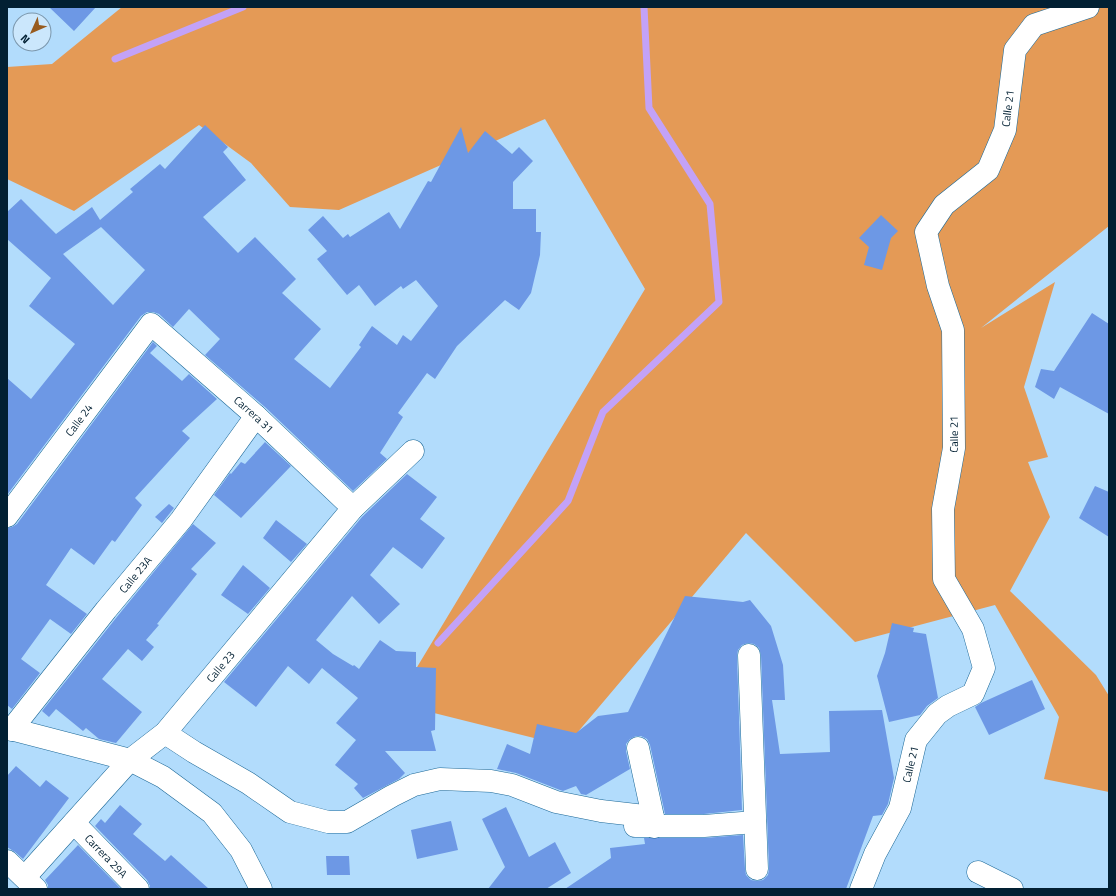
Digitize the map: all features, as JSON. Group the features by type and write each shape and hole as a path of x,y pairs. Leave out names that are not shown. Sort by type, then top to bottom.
{"street":[{"name":"Calle 21","path":"861,889 875,854 900,808 916,740 937,714 948,706 973,694 984,668 973,629 944,579 943,509 954,448 953,330 938,286 926,232 944,205 988,170 1005,130 1015,50 1034,25 1088,7"},
{"name":"Carrera 31","path":"151,324 256,416 353,508"},
{"name":"Calle 24","path":"7,516 151,324"},
{"name":"Calle 23A","path":"8,729 181,520 256,416"},
{"name":"Calle 23","path":"30,883 74,823 130,760 165,732 353,508 413,451"},
{"path":"749,655 757,869"},
{"path":"8,729 130,760 164,777 212,814 241,850 261,889"},
{"path":"165,732 194,752 248,784 290,812 328,822 347,822 414,785 452,779 491,781 512,785 556,802 654,822 704,826 755,822"},
{"path":"638,748 654,822"},
{"path":"600,825 654,822"},
{"name":"Carrera 29A","path":"74,823 138,889"},
{"path":"7,861 30,883"},
{"path":"978,872 1012,889"}],"shaded area":[{"path":"122,7 1109,7 1109,226 981,328 1055,282 1024,387 1048,457 1028,462 1050,517 1010,591 1096,675 1109,696 1109,792 1044,779 1059,717 995,605 855,642 746,533 566,746 394,703 645,289 545,119 339,210 290,207 251,163 199,125 74,211 7,179 7,67 52,64"}],"building":[{"path":"49,7 96,7 74,31"},
{"path":"205,125 228,147 223,152 246,180 203,217 238,253 255,237 296,279 282,293 321,329 294,359 330,388 361,347 359,345 372,326 397,345 403,335 411,341 438,306 416,280 403,289 401,286 375,306 359,285 347,295 317,259 327,251 308,230 323,216 343,238 348,234 350,237 389,212 400,229 428,181 431,182 461,127 468,153 485,131 512,154 519,147 533,161 513,182 513,209 536,209 536,232 541,232 540,255 531,293 519,310 505,300 457,346 435,379 427,373 398,413 403,417 380,453 387,459 353,491 265,407 205,355 220,339 189,309 173,327 159,314 147,312 141,316 7,495 7,378 31,399 75,344 29,306 51,278 7,239 7,212 21,199 56,234 92,207 100,220 133,192 130,189 160,164 165,169","holes":["101,227 145,270 113,305 63,254"]},
{"path":"881,215 898,231 891,238 882,270 864,265 869,247 859,238"},
{"path":"1092,313 1109,324 1109,414 1060,387 1054,399 1035,387 1041,369 1054,371"},
{"path":"153,342 157,346 150,353 182,381 189,374 217,399 182,431 190,438 135,498 142,505 115,542 112,540 94,565 71,548 46,585 87,614 71,634 50,619 21,659 40,673 12,709 7,705 7,528 17,524"},
{"path":"265,442 291,466 241,518 214,495 230,473 231,474 241,462 245,464"},
{"path":"407,474 437,497 420,519 445,538 422,569 393,547 370,575 400,604 379,624 352,596 316,640 333,654 359,669 380,640 396,651 416,652 416,667 436,668 435,730 431,731 436,751 385,751 405,773 399,779 363,798 354,788 358,784 335,765 356,740 336,723 358,698 322,668 309,684 288,666 256,707 224,682 362,517"},
{"path":"1095,486 1109,492 1109,537 1079,518"},
{"path":"169,504 174,508 162,523 155,517"},
{"path":"276,520 307,544 291,562 263,538"},
{"path":"193,524 216,543 191,569 197,574 146,640 154,647 142,661 128,649 102,679 142,712 116,743 99,739 86,728 83,731 56,709 49,717 42,711"},
{"path":"243,565 270,588 248,614 221,595"},
{"path":"685,596 743,602 750,600 771,626 783,665 785,700 772,700 780,754 830,752 829,711 882,710 894,778 888,804 882,815 873,816 846,889 565,889 611,858 610,848 645,844 644,838 704,838 743,835 746,875 751,880 757,881 763,880 768,875 761,655 759,648 754,644 748,643 742,645 738,650 737,655 742,810 704,814 665,814 650,745 647,739 641,736 636,736 630,739 626,744 630,769 586,795 581,794 576,786 563,791 516,773 497,769 507,744 530,754 537,724 576,733 598,716 628,712"},
{"path":"892,623 914,628 913,632 926,634 938,698 927,706 920,715 889,722 877,676 885,653"},
{"path":"1032,680 1045,709 989,735 975,707"},
{"path":"16,766 40,787 46,780 69,798 23,859 7,847 7,776"},
{"path":"120,805 142,824 133,834 165,861 171,855 209,889 150,889 147,880 95,826 101,819 105,823"},
{"path":"506,807 529,857 555,842 571,873 546,889 488,889 505,867 482,819"},
{"path":"451,821 458,850 417,859 411,830"},
{"path":"78,845 121,889 48,889 48,885 45,880"},
{"path":"326,856 349,856 350,875 327,875"}],"waterway":[{"path":"115,59 243,7"},
{"path":"438,643 568,501 603,412 719,302 710,204 649,108 644,7"}]}
